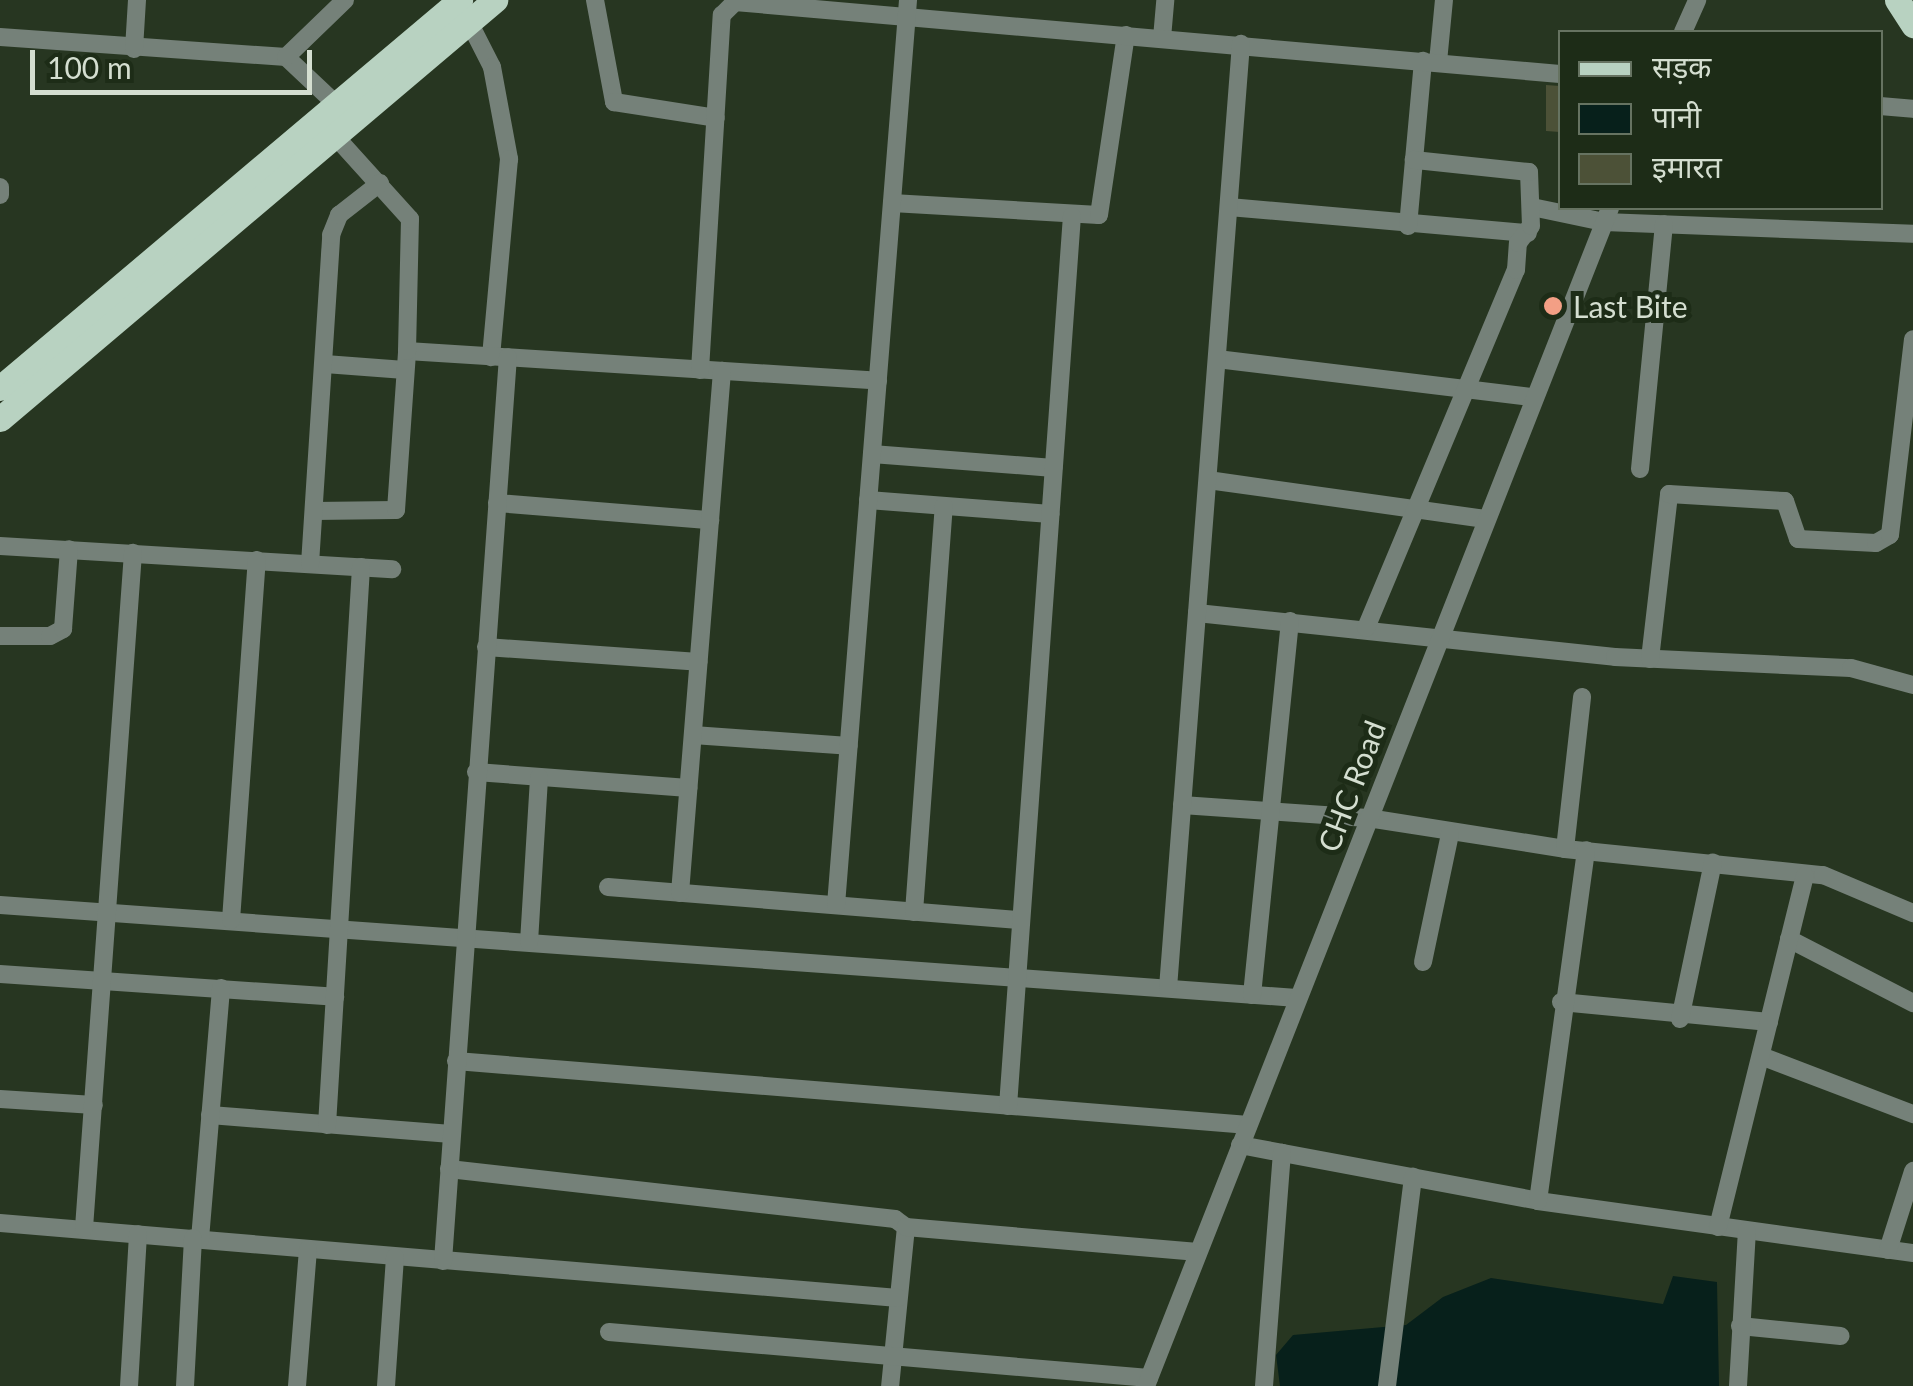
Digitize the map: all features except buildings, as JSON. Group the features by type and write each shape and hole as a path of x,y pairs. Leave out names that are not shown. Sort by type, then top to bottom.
{"main road":[{"path":"0,388 463,8 495,0"},
{"path":"1897,0 1913,24"},
{"path":"0,419 331,120"}],"street":[{"path":"134,49 137,0"},
{"path":"0,37 286,57 345,0"},
{"path":"595,0 614,102 716,118"},
{"path":"1162,38 1165,0"},
{"path":"1408,226 1414,160 1444,0"},
{"path":"1685,30 1697,0"},
{"path":"700,370 726,6 908,8 1126,35 1558,74"},
{"path":"443,1261 497,502 508,159 492,67 463,8"},
{"path":"836,905 908,8"},
{"path":"892,203 1093,218 1103,209 1126,35"},
{"path":"1168,988 1242,44"},
{"path":"286,57 410,219 406,360 394,514 314,512"},
{"path":"1883,106 1913,109"},
{"path":"1366,628 1528,233 1532,207 1532,176 1523,169 1414,160"},
{"path":"310,564 334,221 380,183"},
{"path":"0,187 0,195"},
{"path":"1229,207 1408,226 1528,233"},
{"path":"1532,207 1558,210"},
{"path":"1560,210 1664,224 1913,234"},
{"name":"CHC Road","path":"1148,1382 1532,397 1608,215"},
{"path":"1008,1106 1072,216"},
{"path":"1640,469 1664,224"},
{"path":"1650,659 1669,494 1785,501 1798,539 1876,543 1890,535 1913,339"},
{"path":"325,364 500,357 878,381"},
{"path":"1217,359 1532,397"},
{"path":"680,893 722,371"},
{"path":"872,454 1054,468"},
{"path":"1208,480 1485,518"},
{"path":"868,500 1050,514"},
{"path":"497,502 710,520"},
{"path":"914,912 944,506"},
{"path":"0,546 392,569"},
{"path":"0,636 50,636 63,628 69,549"},
{"path":"84,1228 113,912 133,553"},
{"path":"232,920 257,560"},
{"path":"327,1125 361,567"},
{"path":"1197,613 1650,659 1851,668 1913,685"},
{"path":"1252,995 1290,621"},
{"path":"486,647 698,662"},
{"path":"1565,849 1582,698"},
{"path":"692,734 849,746"},
{"path":"476,772 688,788"},
{"path":"529,942 540,777"},
{"path":"1182,805 1368,818 1450,834 1565,849 1834,877 1913,913"},
{"path":"1424,962 1450,834"},
{"path":"1538,1201 1560,1002 1586,850"},
{"path":"1680,1019 1713,862"},
{"path":"1718,1228 1805,876"},
{"path":"608,887 1020,920"},
{"path":"0,905 1297,998"},
{"path":"1790,939 1913,1003"},
{"path":"0,974 335,997"},
{"path":"185,1386 221,988"},
{"path":"1560,1002 1680,1019 1768,1022"},
{"path":"1760,1056 1913,1114"},
{"path":"456,1061 1248,1125"},
{"path":"0,1099 94,1106"},
{"path":"210,1115 451,1134"},
{"path":"1240,1145 1538,1201 1913,1254"},
{"path":"1264,1386 1282,1153"},
{"path":"449,1169 890,1218 906,1227 1198,1252"},
{"path":"1888,1250 1913,1171"},
{"path":"1387,1386 1413,1177"},
{"path":"0,1223 898,1298"},
{"path":"890,1386 906,1227"},
{"path":"1738,1386 1748,1232"},
{"path":"129,1386 138,1234"},
{"path":"297,1386 308,1249"},
{"path":"386,1386 396,1257"},
{"path":"1740,1326 1841,1336"},
{"path":"609,1332 893,1355 1148,1382"}],"water":[{"path":"1673,1276 1717,1282 1719,1386 1280,1386 1276,1355 1293,1335 1406,1325 1443,1297 1491,1278 1663,1304"}],"place":[{"name":"Last Bite","path":"1553,306"}]}
